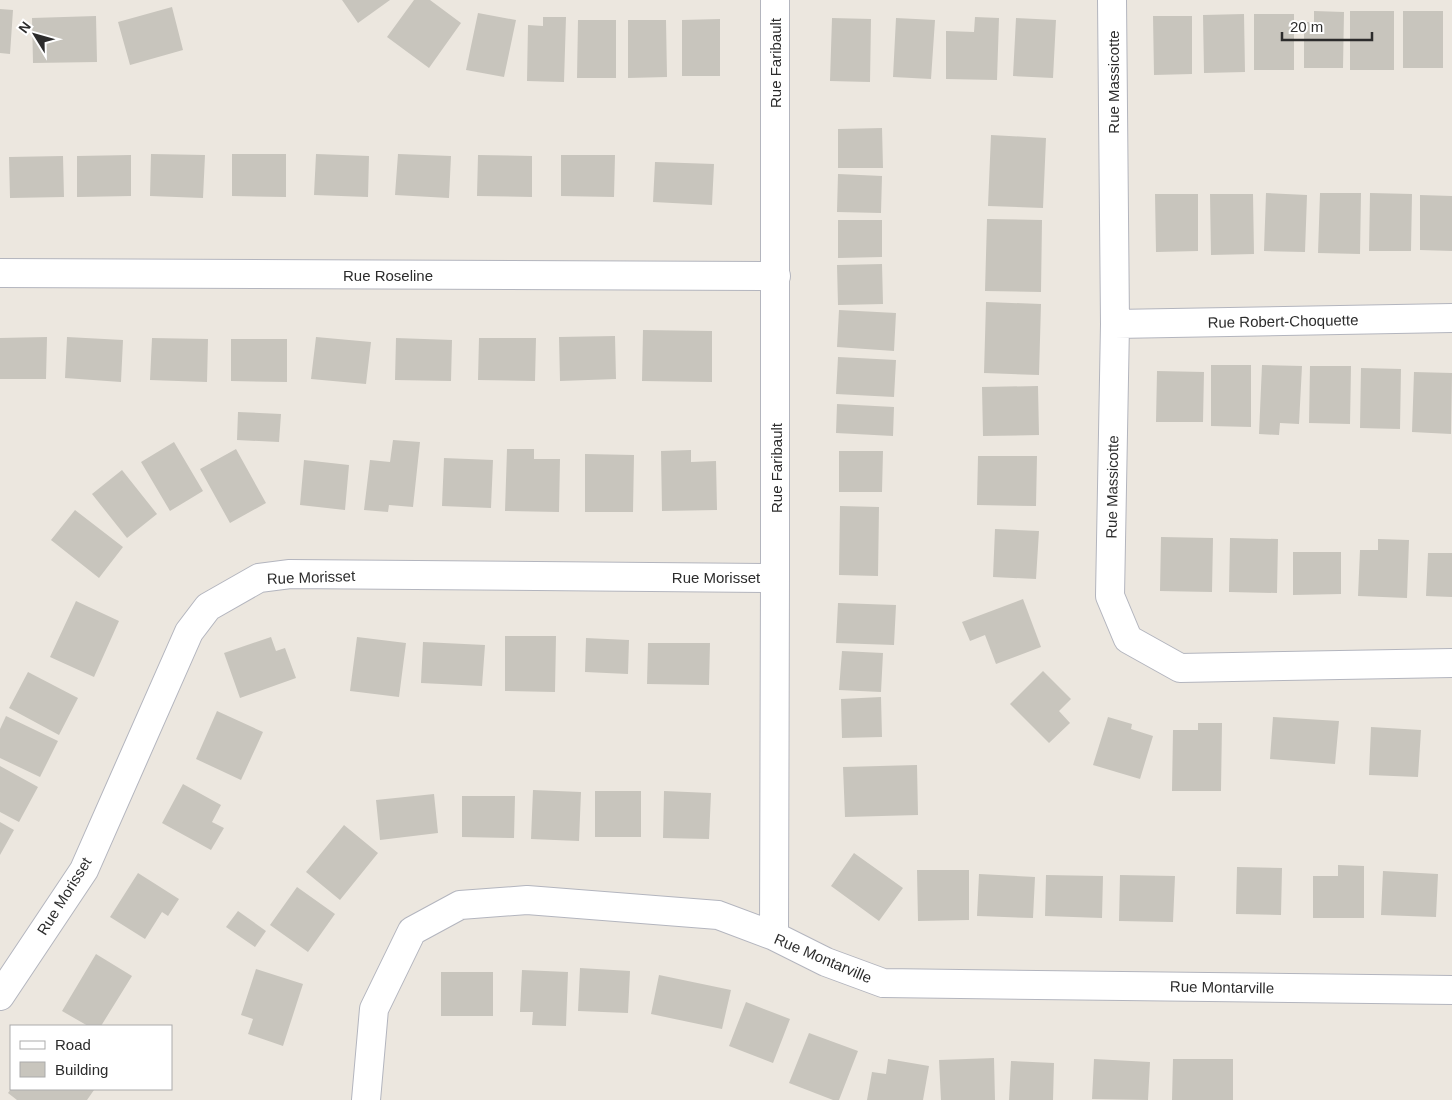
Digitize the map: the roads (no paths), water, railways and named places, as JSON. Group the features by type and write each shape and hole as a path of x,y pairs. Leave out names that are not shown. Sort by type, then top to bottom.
{"street":[{"name":"Rue Faribault","path":"774,936 776,578 775,0"},
{"name":"Rue Massicotte","path":"1112,0 1115,324 1110,596 1128,638 1180,668 1452,663"},
{"name":"Rue Roseline","path":"0,273 776,276"},
{"name":"Rue Robert-Choquette","path":"1115,324 1452,318"},
{"name":"Rue Morisset","path":"0,996 84,870 188,632 208,607 259,578 290,574 776,578"},
{"name":"Rue Montarville","path":"366,1100 374,1009 412,931 460,906 527,900 718,915 774,936 826,962 883,983 1452,990"}]}
